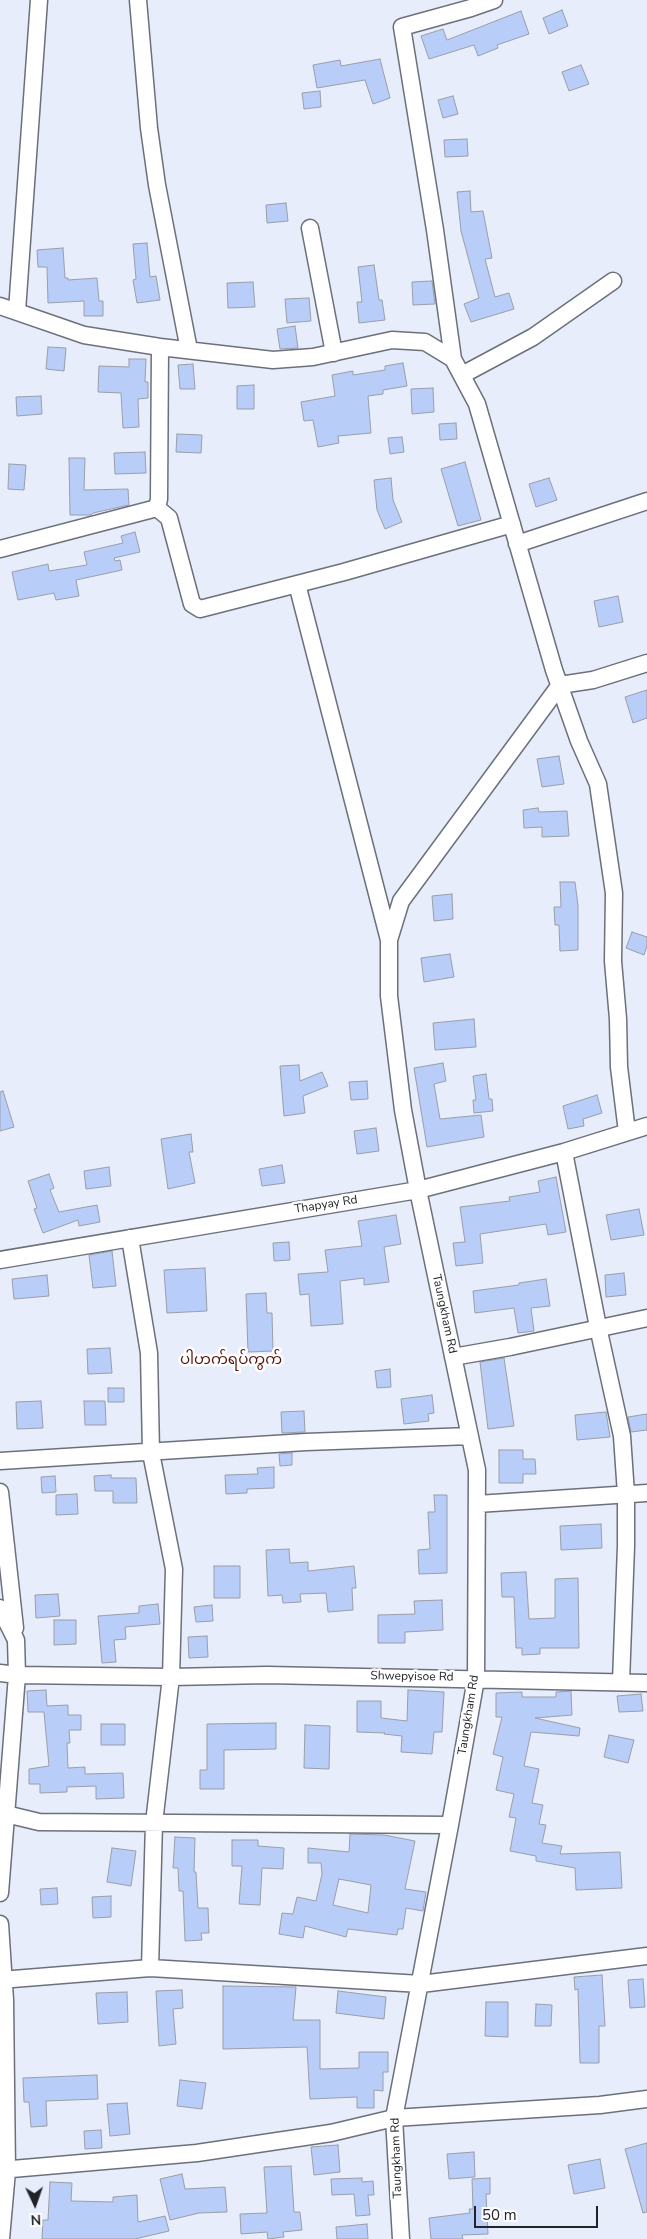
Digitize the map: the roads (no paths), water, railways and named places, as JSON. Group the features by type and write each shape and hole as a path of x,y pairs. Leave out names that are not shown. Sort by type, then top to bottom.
{"street":[{"path":"17,312 39,0"},
{"path":"138,0 149,128 157,185 189,350"},
{"path":"494,0 402,27 436,230 453,358 477,404 560,685 579,741 598,784 614,893 612,961 618,1019 619,1067 627,1132"},
{"path":"310,228 334,353"},
{"path":"462,375 533,337 613,280"},
{"path":"0,306 84,335 160,347 273,360 313,357 392,340 425,342 453,358"},
{"path":"157,508 159,499 160,347"},
{"path":"517,544 647,501"},
{"path":"157,508 169,518 192,604 200,609 512,524"},
{"path":"0,549 157,508"},
{"path":"297,584 390,940"},
{"path":"390,940 401,901 560,685 594,680 647,663"},
{"name":"Taungkham Rd","path":"390,940 389,996 403,1110 477,1470 476,1678 421,1984 394,2118 401,2239"},
{"name":"Thapyay Rd","path":"0,1260 418,1190 564,1152 647,1126"},
{"path":"564,1152 598,1327 622,1436 626,1494 621,1682"},
{"path":"130,1238 149,1353 151,1453 174,1569 171,1677 154,1823 150,1968"},
{"path":"453,1357 647,1318"},
{"path":"0,1461 306,1442 470,1436"},
{"path":"0,1492 16,1640 16,1675 3,1815 0,1893"},
{"path":"477,1504 647,1493"},
{"path":"0,1608 16,1640"},
{"name":"Shwepyisoe Rd","path":"0,1673 16,1675 171,1677 267,1675 647,1682"},
{"path":"3,1815 39,1822 450,1825"},
{"path":"0,1924 4,2171 1,2239"},
{"path":"2,1980 150,1968 421,1984 647,1956"},
{"path":"4,2171 197,2153 331,2133 394,2118 600,2105 647,2098"}],"district":[{"name":"ပါဟက်ရပ်ကွက်","path":"231,1360"}]}
